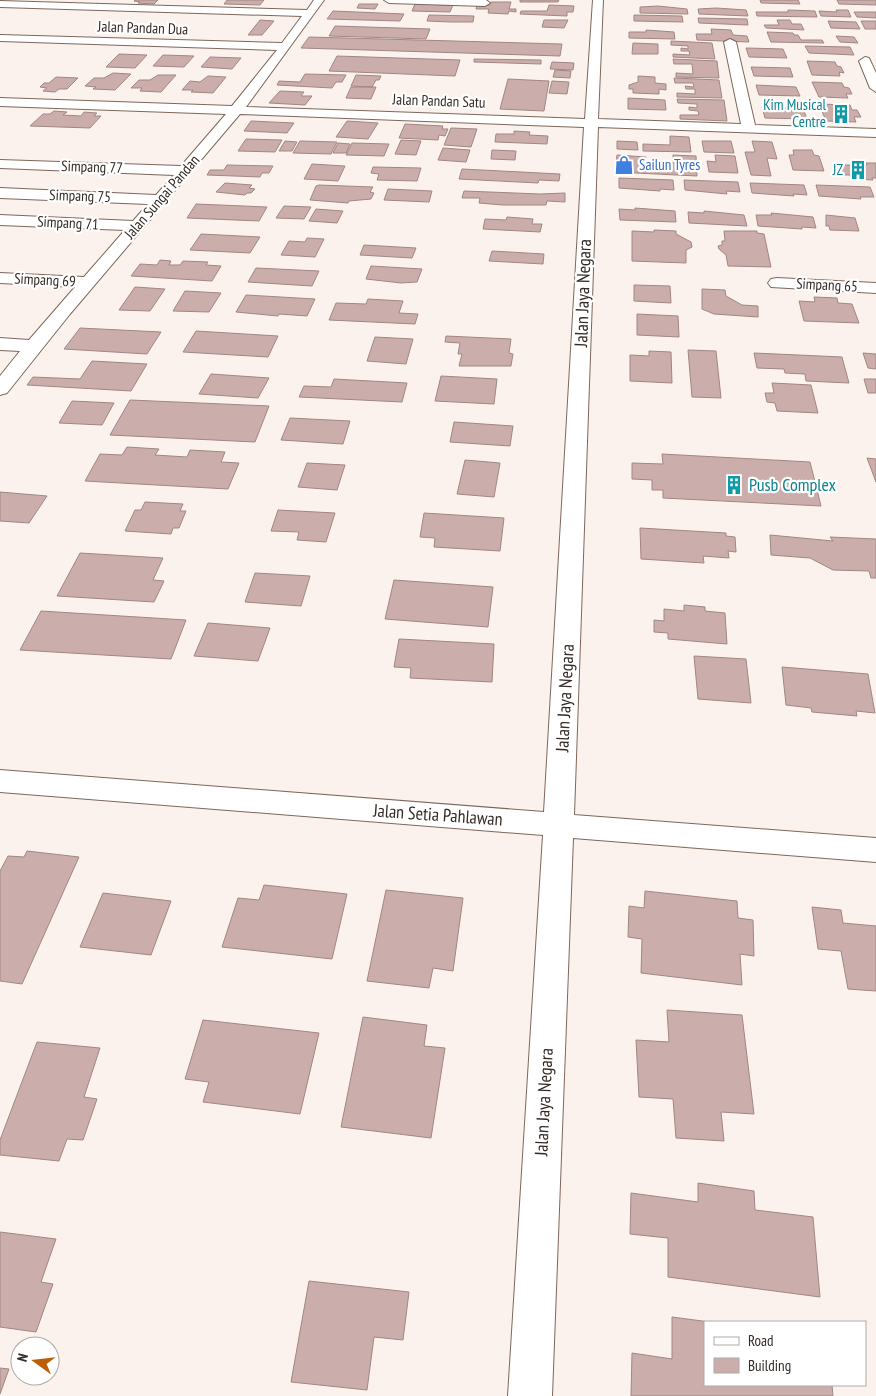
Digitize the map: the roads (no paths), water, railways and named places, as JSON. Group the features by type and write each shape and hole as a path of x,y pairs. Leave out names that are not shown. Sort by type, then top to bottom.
{"street":[{"path":"199,10 209,0"},
{"name":"Jalan Sungai Pandan","path":"0,389 34,346 236,110 319,0"},
{"path":"389,0 485,3"},
{"name":"Jalan Jaya Negara","path":"530,1396 598,0"},
{"path":"0,4 310,13"},
{"name":"Jalan Pandan Dua","path":"0,38 285,47"},
{"path":"730,42 749,129"},
{"path":"865,61 876,88"},
{"name":"Jalan Pandan Satu","path":"0,102 876,133"},
{"name":"Simpang 77","path":"0,164 184,170"},
{"name":"Simpang 75","path":"0,193 160,200"},
{"name":"Simpang 71","path":"0,220 137,226"},
{"name":"Simpang 69","path":"0,278 89,282"},
{"name":"Simpang 65","path":"777,283 876,288"},
{"path":"0,344 34,346"},
{"name":"Jalan Setia Pahlawan","path":"0,781 876,850"}],"place":[{"name":"Kim Musical Centre","path":"841,114"},
{"name":"Sailun Tyres","path":"624,165"},
{"name":"JZ","path":"858,170"},
{"name":"Pusb Complex","path":"734,485"}]}
